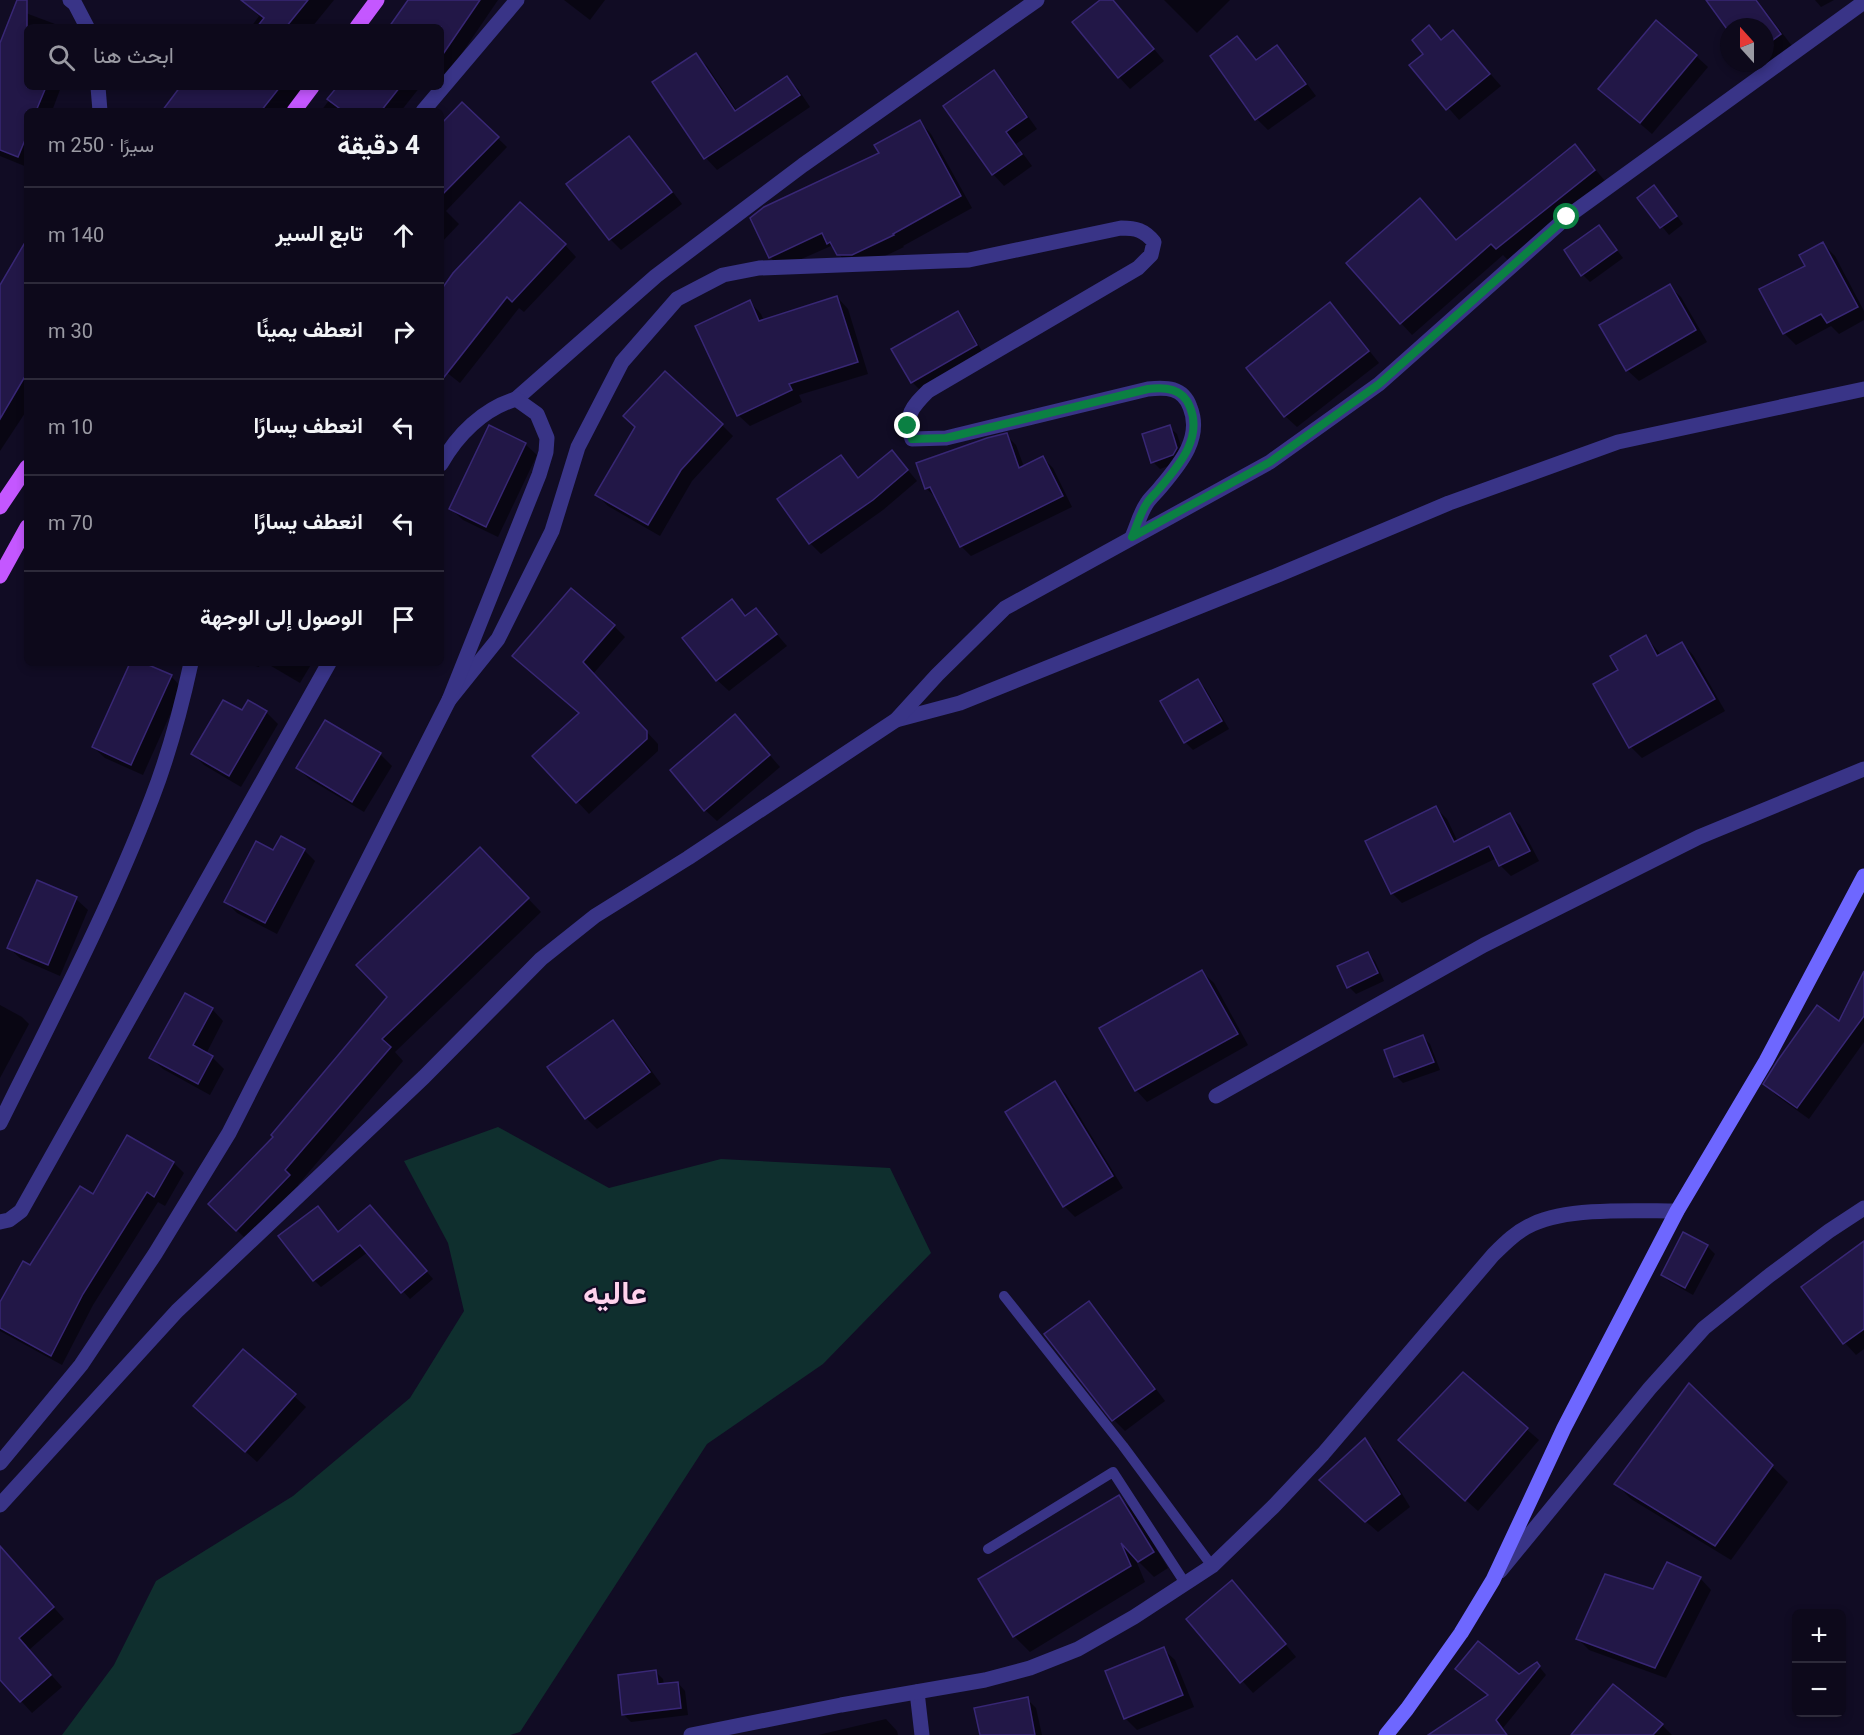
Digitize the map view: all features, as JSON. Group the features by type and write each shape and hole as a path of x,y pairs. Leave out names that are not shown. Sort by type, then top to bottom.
{"main road":[{"path":"359,24 377,0"},
{"path":"296,108 310,90"},
{"path":"0,507 24,471"},
{"path":"0,576 24,532"},
{"path":"1386,1735 1461,1633 1493,1581 1564,1428 1677,1211 1766,1061 1864,876"}],"street":[{"path":"70,0 75,4 85,24"},
{"path":"444,86 517,0"},
{"path":"444,459 450,448 481,417 499,404 516,399 656,276 804,165 1037,0"},
{"path":"0,1505 177,1311 424,1077 541,959 594,916 688,858 896,720 937,675 1005,608 1270,462 1379,384 1567,217 1864,2"},
{"path":"98,90 100,108"},
{"path":"426,108 441,90"},
{"path":"449,700 498,639 552,531 578,447 622,362 677,299 723,275 759,268 969,260 1121,228 1135,228 1146,233 1154,243 1151,255 1138,268 928,391 912,407 908,426 912,439 946,438 1148,389 1166,387 1180,393 1188,402 1193,414 1191,442 1184,457 1147,502 1132,537"},
{"path":"896,720 960,703 1268,579 1449,503 1618,442 1864,389"},
{"path":"0,1463 81,1365 155,1254 229,1133 449,700 546,452 547,438 537,414 516,399"},
{"path":"0,1123 101,917 152,797 180,712 190,666"},
{"path":"0,1222 9,1220 21,1211 327,666"},
{"path":"1216,1096 1484,945 1699,837 1864,769"},
{"path":"1493,1581 1650,1388 1704,1328 1795,1256 1864,1208"},
{"path":"691,1735 985,1680 1030,1668 1078,1649 1134,1617 1212,1566 1323,1454 1493,1255 1511,1237 1534,1223 1564,1216 1597,1211 1677,1211"},
{"path":"917,1692 922,1735"}],"lane":[{"path":"1004,1296 1123,1446 1212,1566"},
{"path":"988,1549 1113,1472 1185,1583"}],"green space":[{"path":"498,1127 609,1188 721,1159 890,1168 931,1253 823,1364 707,1444 520,1732 510,1735 62,1735 114,1665 156,1581 293,1496 410,1398 464,1311 448,1243 404,1161"}],"building":[{"path":"17,0 27,0 27,24 24,24 24,90 45,90 37,108 24,108 24,142 18,157 0,150 0,43"},
{"path":"241,0 308,0 288,24 259,24 264,18"},
{"path":"408,0 480,0 444,53 444,24 391,24"},
{"path":"1100,0 1113,0 1154,49 1118,78 1072,22"},
{"path":"1706,0 1756,0 1769,18 1720,18"},
{"path":"1656,20 1697,55 1640,123 1598,89"},
{"path":"1774,24 1781,34 1774,39"},
{"path":"1429,25 1441,40 1453,30 1490,74 1446,110 1409,65 1423,54 1412,40"},
{"path":"1237,36 1256,60 1277,45 1306,84 1255,120 1210,56"},
{"path":"696,53 735,111 787,76 800,95 704,159 652,82"},
{"path":"994,70 1027,117 1006,132 1022,154 992,175 943,106"},
{"path":"178,90 278,90 263,108 164,108"},
{"path":"334,90 398,90 383,108 339,108 327,99"},
{"path":"462,102 499,137 444,193 444,121"},
{"path":"920,120 961,196 894,235 852,255 837,255 830,242 827,244 822,233 769,258 750,218 764,207 879,153 874,145"},
{"path":"629,136 672,192 609,240 566,184"},
{"path":"1575,144 1595,170 1496,249 1491,244 1400,324 1346,263 1420,198 1456,240"},
{"path":"1654,185 1677,216 1660,228 1637,198"},
{"path":"520,202 566,244 512,302 507,297 444,377 444,286 453,273"},
{"path":"1599,225 1617,250 1581,276 1564,250"},
{"path":"1823,242 1858,307 1827,323 1821,314 1783,334 1759,289 1805,266 1799,255"},
{"path":"24,244 24,378 0,419 0,285"},
{"path":"1670,284 1696,330 1626,371 1599,325"},
{"path":"837,296 858,362 789,384 792,390 737,416 695,326 750,300 759,321"},
{"path":"1330,302 1369,351 1284,417 1246,368"},
{"path":"958,311 977,345 911,383 891,349"},
{"path":"665,371 723,424 681,470 648,525 595,495 635,427 623,416"},
{"path":"489,425 526,443 486,527 449,509"},
{"path":"1170,425 1177,448 1173,455 1151,463 1142,434"},
{"path":"1007,433 1019,468 1043,456 1063,496 960,547 930,487 925,489 916,463"},
{"path":"892,450 908,470 873,500 809,544 777,499 841,455 858,478"},
{"path":"571,588 615,625 583,662 647,731 647,739 576,803 532,756 579,713 512,656"},
{"path":"732,599 745,616 756,608 777,634 716,681 682,638"},
{"path":"1646,635 1657,656 1682,642 1715,699 1629,748 1593,684 1618,670 1610,656"},
{"path":"129,666 151,666 172,675 131,765 92,747"},
{"path":"1198,679 1222,721 1184,743 1160,701"},
{"path":"223,700 242,710 248,700 267,711 229,776 191,754"},
{"path":"735,714 770,755 704,811 670,770"},
{"path":"325,720 381,753 352,802 296,768"},
{"path":"1436,806 1454,842 1510,813 1530,851 1499,866 1489,846 1391,894 1365,841"},
{"path":"281,836 305,849 265,923 224,902 256,841 273,850"},
{"path":"480,847 529,898 382,1039 391,1047 285,1170 290,1175 236,1231 208,1204 273,1137 271,1135 387,997 356,965"},
{"path":"37,880 77,897 48,965 7,948"},
{"path":"1368,952 1378,973 1347,988 1337,966"},
{"path":"1202,970 1238,1034 1135,1091 1099,1028"},
{"path":"1864,971 1864,1016 1797,1108 1763,1084 1817,1005 1839,1021"},
{"path":"185,993 213,1008 193,1045 213,1056 198,1084 149,1058"},
{"path":"613,1020 650,1072 585,1119 547,1067"},
{"path":"1423,1035 1434,1062 1394,1077 1384,1050"},
{"path":"1055,1081 1113,1176 1063,1207 1005,1112"},
{"path":"127,1135 174,1162 154,1197 147,1192 83,1294 51,1356 0,1328 0,1302 23,1261 30,1265 80,1186 93,1194"},
{"path":"370,1205 427,1271 401,1293 360,1245 313,1281 278,1236 318,1206 338,1232"},
{"path":"1683,1232 1708,1245 1685,1288 1661,1275"},
{"path":"1864,1241 1864,1329 1843,1344 1801,1287"},
{"path":"1089,1301 1155,1389 1112,1421 1044,1334"},
{"path":"243,1349 296,1394 245,1452 193,1406"},
{"path":"1463,1372 1528,1428 1465,1501 1398,1440"},
{"path":"1689,1383 1773,1465 1715,1546 1614,1484"},
{"path":"1365,1438 1400,1494 1365,1522 1319,1480"},
{"path":"1119,1495 1154,1552 1138,1562 1121,1543 1131,1566 1013,1637 978,1579"},
{"path":"0,1546 54,1607 19,1638 51,1675 20,1702 0,1680"},
{"path":"1667,1562 1701,1577 1655,1668 1576,1639 1605,1574 1653,1589"},
{"path":"1232,1580 1286,1644 1240,1683 1186,1619"},
{"path":"1478,1641 1519,1674 1537,1662 1540,1666 1496,1720 1507,1735 1428,1735 1488,1695 1455,1669"},
{"path":"1164,1647 1183,1695 1124,1719 1105,1671"},
{"path":"656,1670 658,1684 678,1682 681,1708 622,1715 618,1675"},
{"path":"1613,1684 1663,1724 1653,1735 1571,1735"},
{"path":"1028,1697 1035,1735 980,1735 974,1708"}],"district":[{"name":"عاليه","path":"615,1293"}],"route":[{"path":"908,426 912,439 946,438 1125,393 1166,387 1180,393 1188,402 1193,414 1191,442 1184,457 1147,502 1132,537 1270,462 1379,384 1567,217"}]}
